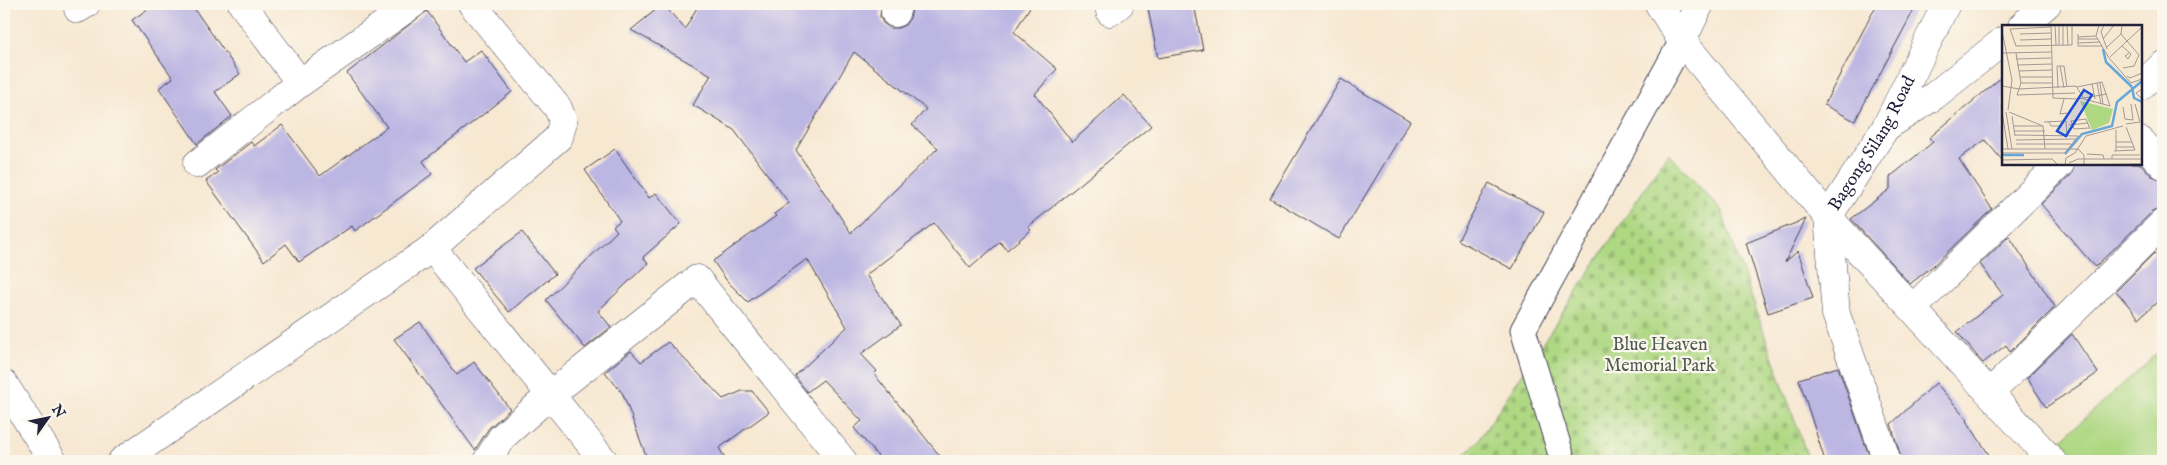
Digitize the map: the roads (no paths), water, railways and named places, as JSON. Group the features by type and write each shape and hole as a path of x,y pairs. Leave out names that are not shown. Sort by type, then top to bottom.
{"street":[{"path":"242,4 300,83"},
{"path":"197,164 300,83 413,4"},
{"path":"122,461 432,248 551,146 559,137 562,121 558,108 472,4"},
{"path":"1659,4 1682,41 1828,217 1991,392 2052,461"},
{"path":"1682,41 1700,4"},
{"name":"Bagong Silang Road","path":"1887,461 1836,314 1828,217 1886,127 1946,4"},
{"path":"2023,25 2048,4"},
{"path":"1886,127 1934,96 2002,42"},
{"path":"2142,85 2163,65"},
{"path":"2142,141 2163,165"},
{"path":"1913,308 2059,165"},
{"path":"1991,392 2163,223"},
{"path":"432,248 604,461"},
{"path":"487,461 502,437 550,395 697,279 843,461"},
{"path":"4,384 53,461"}],"lane":[{"path":"1563,461 1523,330 1682,41"}],"park label":[{"name":"Blue Heaven Memorial Park","path":"1660,355"}]}
